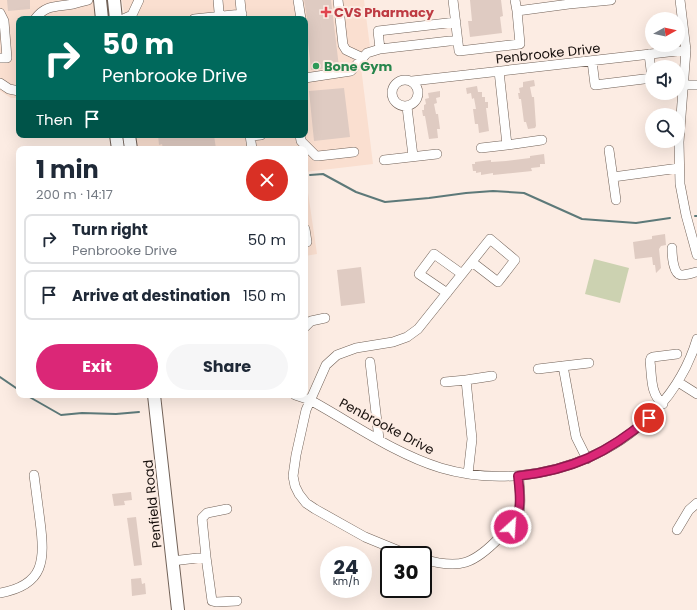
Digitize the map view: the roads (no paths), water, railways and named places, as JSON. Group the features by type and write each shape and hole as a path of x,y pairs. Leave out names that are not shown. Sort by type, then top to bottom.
{"main road":[{"path":"100,0 102,16"},
{"path":"114,0 116,16"},
{"name":"Penfield Road","path":"154,398 178,610"}],"street":[{"path":"38,16 51,3 76,4 84,0"},
{"path":"130,16 132,15 139,0"},
{"path":"218,0 219,12 221,16"},
{"path":"240,0 242,16"},
{"path":"298,0 300,16"},
{"path":"338,0 343,46 346,50 363,58"},
{"path":"453,0 459,51 520,44 515,0"},
{"path":"516,11 569,2 611,0"},
{"path":"680,0 686,50 685,68"},
{"path":"0,13 4,21 7,58 0,58"},
{"path":"380,49 378,31 456,22"},
{"path":"308,78 347,73 356,67 368,53 380,49 458,40"},
{"name":"Penbrooke Drive","path":"407,107 402,107 392,99 392,90 396,83 404,80 412,81 686,50"},
{"path":"592,61 594,85 652,78 649,54"},
{"path":"499,71 508,144"},
{"path":"412,81 418,89 415,102 407,107 413,156"},
{"path":"0,82 8,89 16,91"},
{"path":"685,85 697,85"},
{"path":"683,100 679,142 679,168 683,201 697,255"},
{"path":"300,138 301,141 306,146"},
{"path":"481,148 542,140"},
{"path":"308,148 316,156 354,152"},
{"path":"609,150 616,200"},
{"path":"384,160 437,154"},
{"path":"613,177 679,168"},
{"path":"386,546 371,540 316,509 306,503 299,494 295,486 293,476 306,410 326,365 337,355 356,348 393,342 408,337 418,329 462,274 490,240 515,260 498,282 472,262"},
{"path":"672,248 675,270 677,274 680,275 697,272"},
{"path":"447,293 419,274 434,254 462,274"},
{"path":"308,324 311,321 326,318"},
{"name":"Penbrooke Drive","path":"304,398 420,461 468,474 487,476 518,476 554,470 587,459 625,438 663,404 687,366 697,340"},
{"path":"663,404 654,394 650,358 677,354"},
{"path":"370,362 379,439"},
{"path":"538,369 589,363"},
{"path":"562,366 576,437 587,459"},
{"path":"445,382 492,376"},
{"path":"466,380 472,439 468,474"},
{"path":"678,382 697,394"},
{"path":"0,593 18,589 26,585 41,565 43,544 34,475"},
{"path":"432,561 449,565 475,559 486,551 511,527 519,515 520,502 518,476"},
{"path":"677,530 688,510 697,503"},
{"path":"227,509 207,513 202,518 206,557 212,601 237,601"},
{"path":"172,561 206,557"}],"waterway":[{"path":"310,175 323,174 356,192 385,202 493,191 524,193 582,219 636,223 670,218"},
{"path":"0,377 16,388"},
{"path":"31,398 61,415 139,412"}],"place":[{"name":"CVS Pharmacy","path":"326,12"},
{"name":"Bone Gym","path":"316,66"}]}
